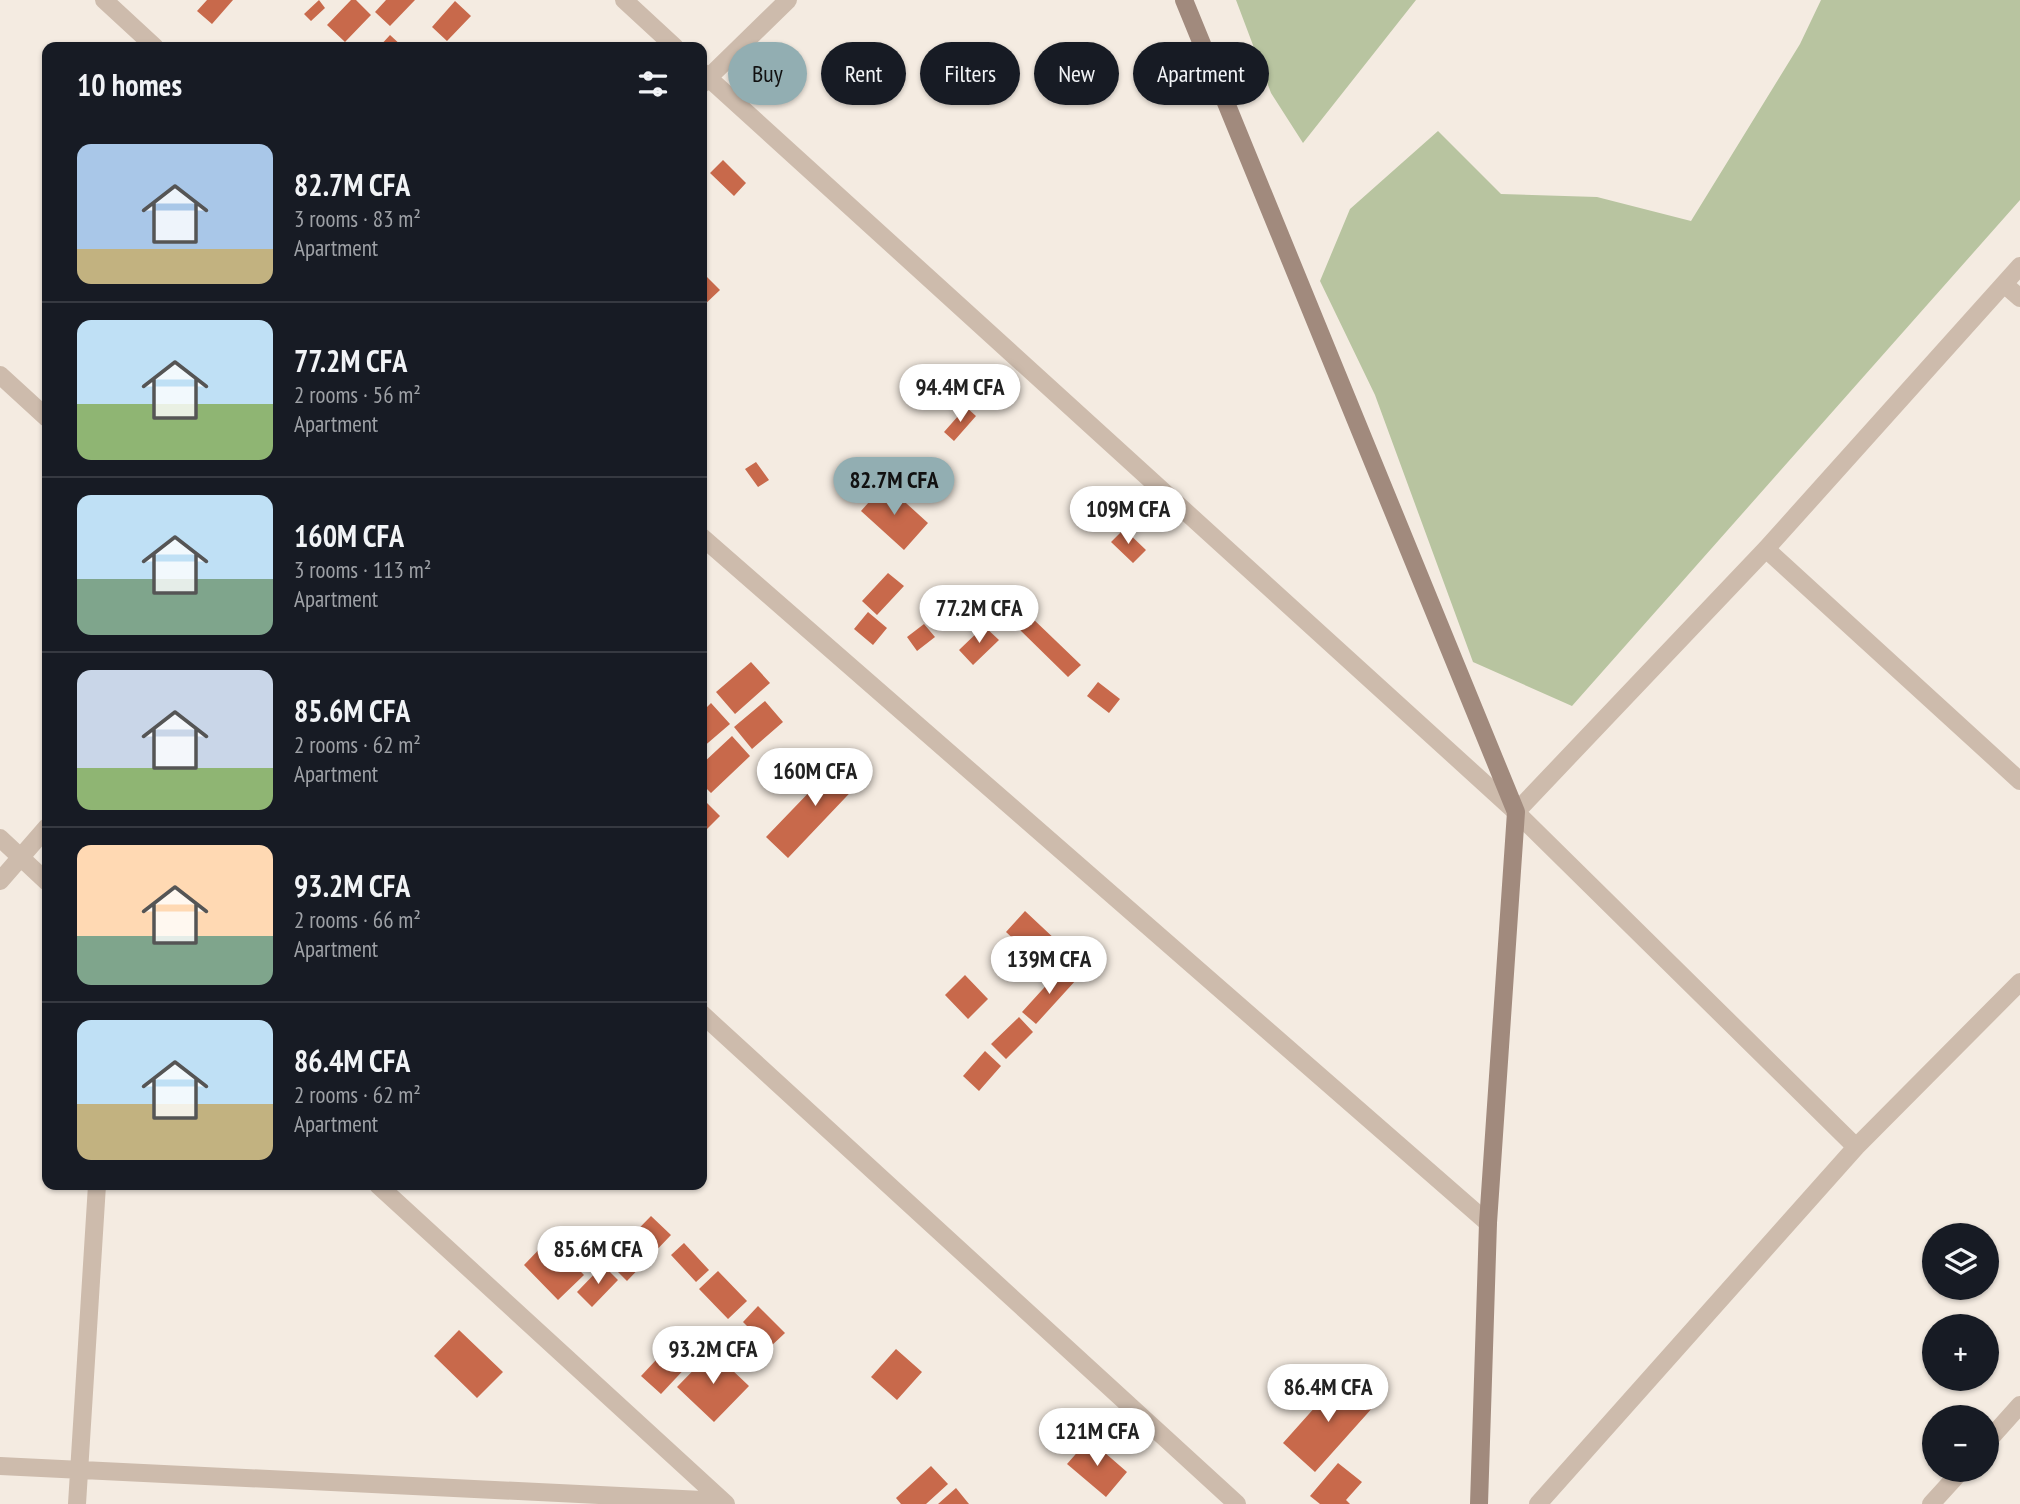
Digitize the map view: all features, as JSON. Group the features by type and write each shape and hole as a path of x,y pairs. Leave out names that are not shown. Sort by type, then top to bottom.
{"street":[{"path":"104,0 150,42"},
{"path":"624,0 670,42"},
{"path":"707,75 788,0"},
{"path":"1184,0 1516,813 1488,1223 1479,1504"},
{"path":"707,81 1516,813 1856,1147"},
{"path":"1516,813 1766,550 2020,265"},
{"path":"2004,284 2020,298"},
{"path":"0,376 42,414"},
{"path":"707,541 1488,1223"},
{"path":"1766,550 2020,781"},
{"path":"0,881 42,833"},
{"path":"0,838 42,877"},
{"path":"1538,1504 1856,1147 2020,982"},
{"path":"707,1019 1237,1504"},
{"path":"77,1504 97,1190"},
{"path":"383,1190 724,1502"},
{"path":"1999,1428 2020,1405"},
{"path":"0,1465 724,1502"},
{"path":"1931,1504 1951,1482"}],"green space":[{"path":"1236,0 1416,0 1303,143 1269,88 1269,42 1252,42"},
{"path":"1821,0 2020,0 2020,200 1572,706 1473,662 1375,395 1320,281 1350,209 1438,131 1501,194 1597,197 1691,221 1800,44"}],"building":[{"path":"207,0 233,0 212,24 197,11"},
{"path":"319,0 325,8 311,21 304,14"},
{"path":"351,0 356,0 371,15 345,42 327,25"},
{"path":"386,0 415,0 390,26 375,12"},
{"path":"455,1 471,16 447,41 432,27"},
{"path":"390,35 398,42 384,42"},
{"path":"723,160 746,183 734,196 710,173"},
{"path":"707,277 720,290 707,302"},
{"path":"966,407 976,416 954,441 944,432"},
{"path":"756,462 769,480 758,487 745,469"},
{"path":"885,484 928,523 904,550 861,511"},
{"path":"1124,529 1146,550 1133,563 1111,542"},
{"path":"888,573 904,586 877,615 862,601"},
{"path":"868,612 887,628 873,645 854,629"},
{"path":"1030,616 1081,665 1068,677 1018,628"},
{"path":"924,624 935,637 917,651 907,637"},
{"path":"984,626 999,640 973,665 959,650"},
{"path":"751,662 770,683 735,714 716,692"},
{"path":"1098,682 1120,699 1109,713 1087,696"},
{"path":"765,701 783,722 752,749 734,727"},
{"path":"711,703 730,724 707,744 707,707"},
{"path":"732,736 750,756 711,793 707,789 707,759"},
{"path":"843,757 864,778 788,858 766,837"},
{"path":"707,803 720,816 707,829"},
{"path":"1025,911 1058,942 1039,963 1006,932"},
{"path":"1062,968 1076,980 1036,1024 1022,1012"},
{"path":"965,975 988,999 968,1019 945,995"},
{"path":"1019,1017 1033,1032 1006,1059 991,1044"},
{"path":"985,1051 1001,1066 979,1091 963,1076"},
{"path":"651,1216 671,1235 627,1281 607,1261"},
{"path":"549,1239 584,1275 558,1300 524,1265"},
{"path":"684,1243 709,1270 696,1282 671,1255"},
{"path":"603,1265 618,1280 592,1307 577,1292"},
{"path":"718,1271 747,1301 728,1319 699,1289"},
{"path":"758,1306 785,1333 769,1348 743,1322"},
{"path":"459,1330 503,1372 477,1398 434,1356"},
{"path":"671,1344 691,1362 661,1394 641,1376"},
{"path":"896,1349 922,1372 897,1400 871,1377"},
{"path":"712,1351 749,1386 714,1422 677,1387"},
{"path":"1342,1377 1374,1406 1315,1472 1283,1443"},
{"path":"1089,1439 1127,1472 1106,1497 1067,1464"},
{"path":"1338,1463 1362,1482 1346,1500 1350,1504 1320,1504 1310,1496"},
{"path":"931,1466 948,1484 926,1504 901,1504 896,1498"},
{"path":"956,1488 969,1504 938,1504"}]}
